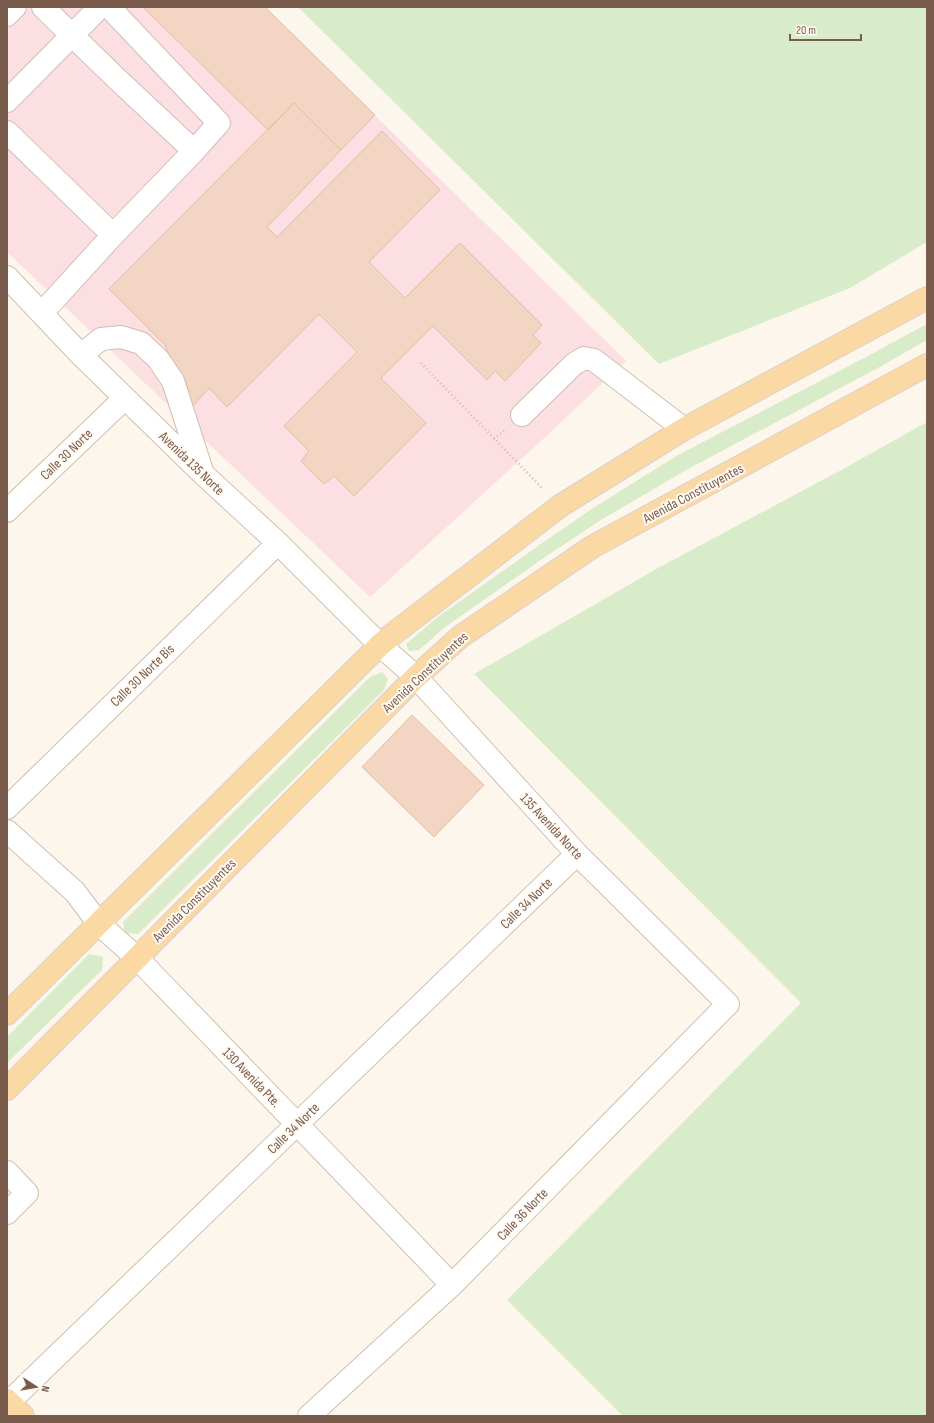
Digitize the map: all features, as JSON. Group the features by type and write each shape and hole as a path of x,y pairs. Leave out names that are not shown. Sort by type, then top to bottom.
{"main road":[{"path":"7,1014 380,645 560,506 684,429 927,298"},
{"name":"Avenida Constituyentes","path":"7,1089 416,677 460,637 592,547 927,365"}],"street":[{"path":"7,15 15,7"},
{"path":"43,7 194,151"},
{"path":"7,101 100,7"},
{"path":"42,313 219,123 109,7"},
{"path":"7,132 114,235"},
{"name":"Avenida 135 Norte","path":"7,278 81,355 203,474 278,542 380,645"},
{"path":"81,355 101,339 121,337 141,343 158,360 173,381 203,474"},
{"path":"522,415 574,364 584,358 594,360 684,429"},
{"name":"Calle 30 Norte","path":"7,510 125,398"},
{"name":"Calle 30 Norte Bis","path":"7,808 278,542"},
{"name":"135 Avenida Norte","path":"380,645 416,677 577,854 728,1004"},
{"name":"130 Avenida Pte.","path":"7,831 75,892 99,924 137,958 452,1285"},
{"name":"Calle 34 Norte","path":"13,1406 297,1124 577,854"},
{"name":"Calle 36 Norte","path":"309,1416 452,1285 728,1004"},
{"path":"7,1172 27,1193 7,1212"}],"path":[{"path":"421,364 560,506"}],"shaded area":[{"path":"7,7 264,7 626,361 541,441 370,597 7,252"}],"green space":[{"path":"298,7 927,7 927,242 850,288 659,364"},
{"path":"927,324 927,340 876,369 688,469 601,520 445,627 419,650 409,651 406,644 439,616 593,508 678,455"},
{"path":"927,422 927,1416 623,1416 507,1300 801,1003 474,674 658,568 845,468"},
{"path":"382,672 388,679 384,690 138,934 125,933 123,922 370,677"},
{"path":"89,954 103,957 102,970 7,1063 7,1037"}],"building":[{"path":"143,7 265,7 375,115 341,150 294,103 268,130"},
{"path":"294,103 341,150 267,227 277,237 382,131 440,190 369,262 405,298 460,243 542,325 533,335 541,343 505,381 495,371 487,380 433,326 381,378 426,423 354,496 334,476 324,484 301,461 309,451 284,426 357,352 319,314 227,407 209,388 191,408 165,345 109,289"},
{"path":"412,715 484,785 434,837 362,767"}]}
